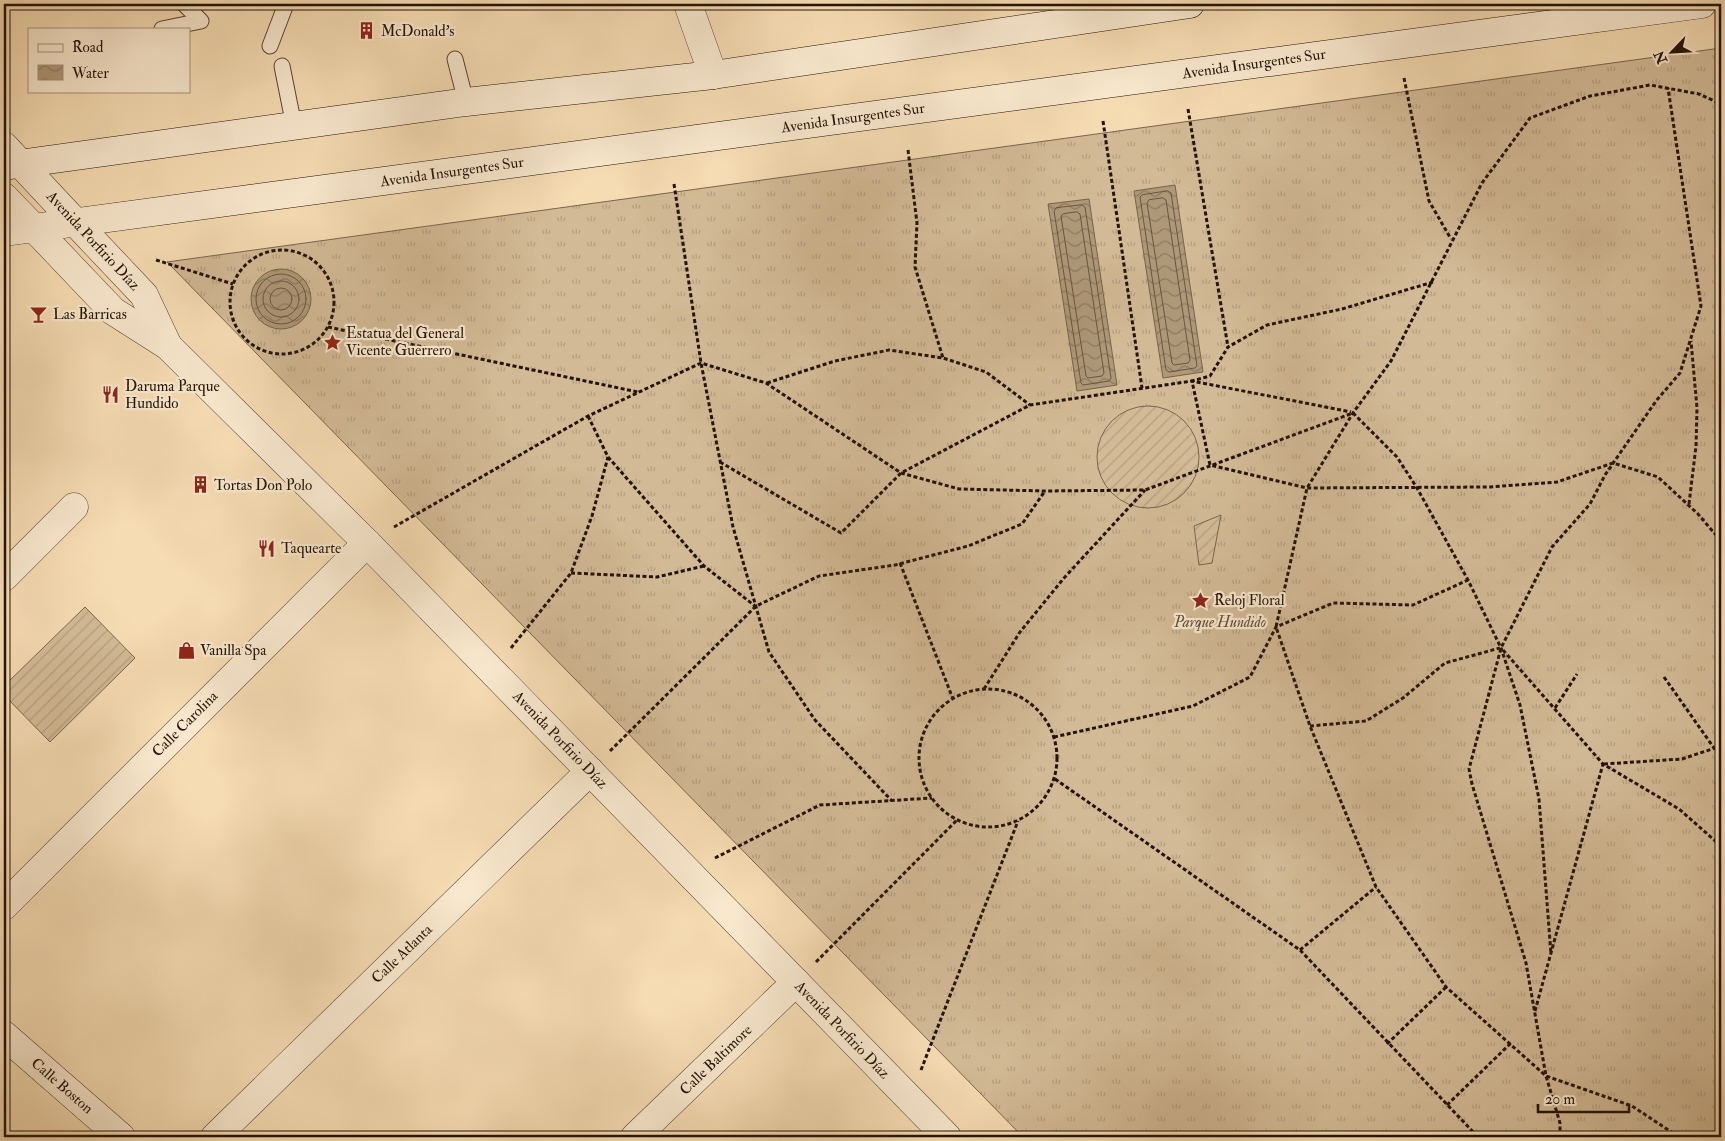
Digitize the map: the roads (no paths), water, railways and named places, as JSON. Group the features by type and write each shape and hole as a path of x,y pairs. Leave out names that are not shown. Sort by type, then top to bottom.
{"street":[{"path":"688,4 713,75"},
{"path":"9,158 294,126 466,102 713,75 1190,4"},
{"name":"Avenida Insurgentes Sur","path":"4,232 74,221 1702,4"},
{"name":"Avenida Porfirio Díaz","path":"9,158 74,221 144,295 168,346"},
{"name":"Avenida Porfirio Díaz","path":"4,197 113,312 168,346 367,543 947,1137"},
{"path":"4,577 74,507"},
{"name":"Calle Carolina","path":"4,906 367,543"},
{"name":"Calle Atlanta","path":"215,1137 590,771"},
{"name":"Calle Baltimore","path":"635,1137 796,982"},
{"name":"Calle Boston","path":"4,1035 121,1137"}],"lane":[{"path":"167,28 201,21 184,4"},
{"path":"270,46 286,4"},
{"path":"455,59 466,102"},
{"path":"282,66 294,126"}],"water":[{"path":"1175,185 1203,372 1163,378 1134,191"},
{"path":"1089,199 1117,385 1077,391 1048,204"},
{"path":"281,269 298,274 306,282 311,299 306,316 298,324 281,329 264,324 256,316 251,299 256,282 264,274"}],"place":[{"name":"McDonald's","path":"367,31"},
{"name":"Las Barricas","path":"39,314"},
{"name":"Estatua del General Vicente Guerrero","path":"332,342"},
{"name":"Daruma Parque Hundido","path":"111,395"},
{"name":"Tortas Don Polo","path":"200,485"},
{"name":"Taquearte","path":"267,548"},
{"name":"Reloj Floral","path":"1200,600"},
{"name":"Vanilla Spa","path":"186,650"}],"park label":[{"name":"Parque Hundido","path":"1220,622"}]}
